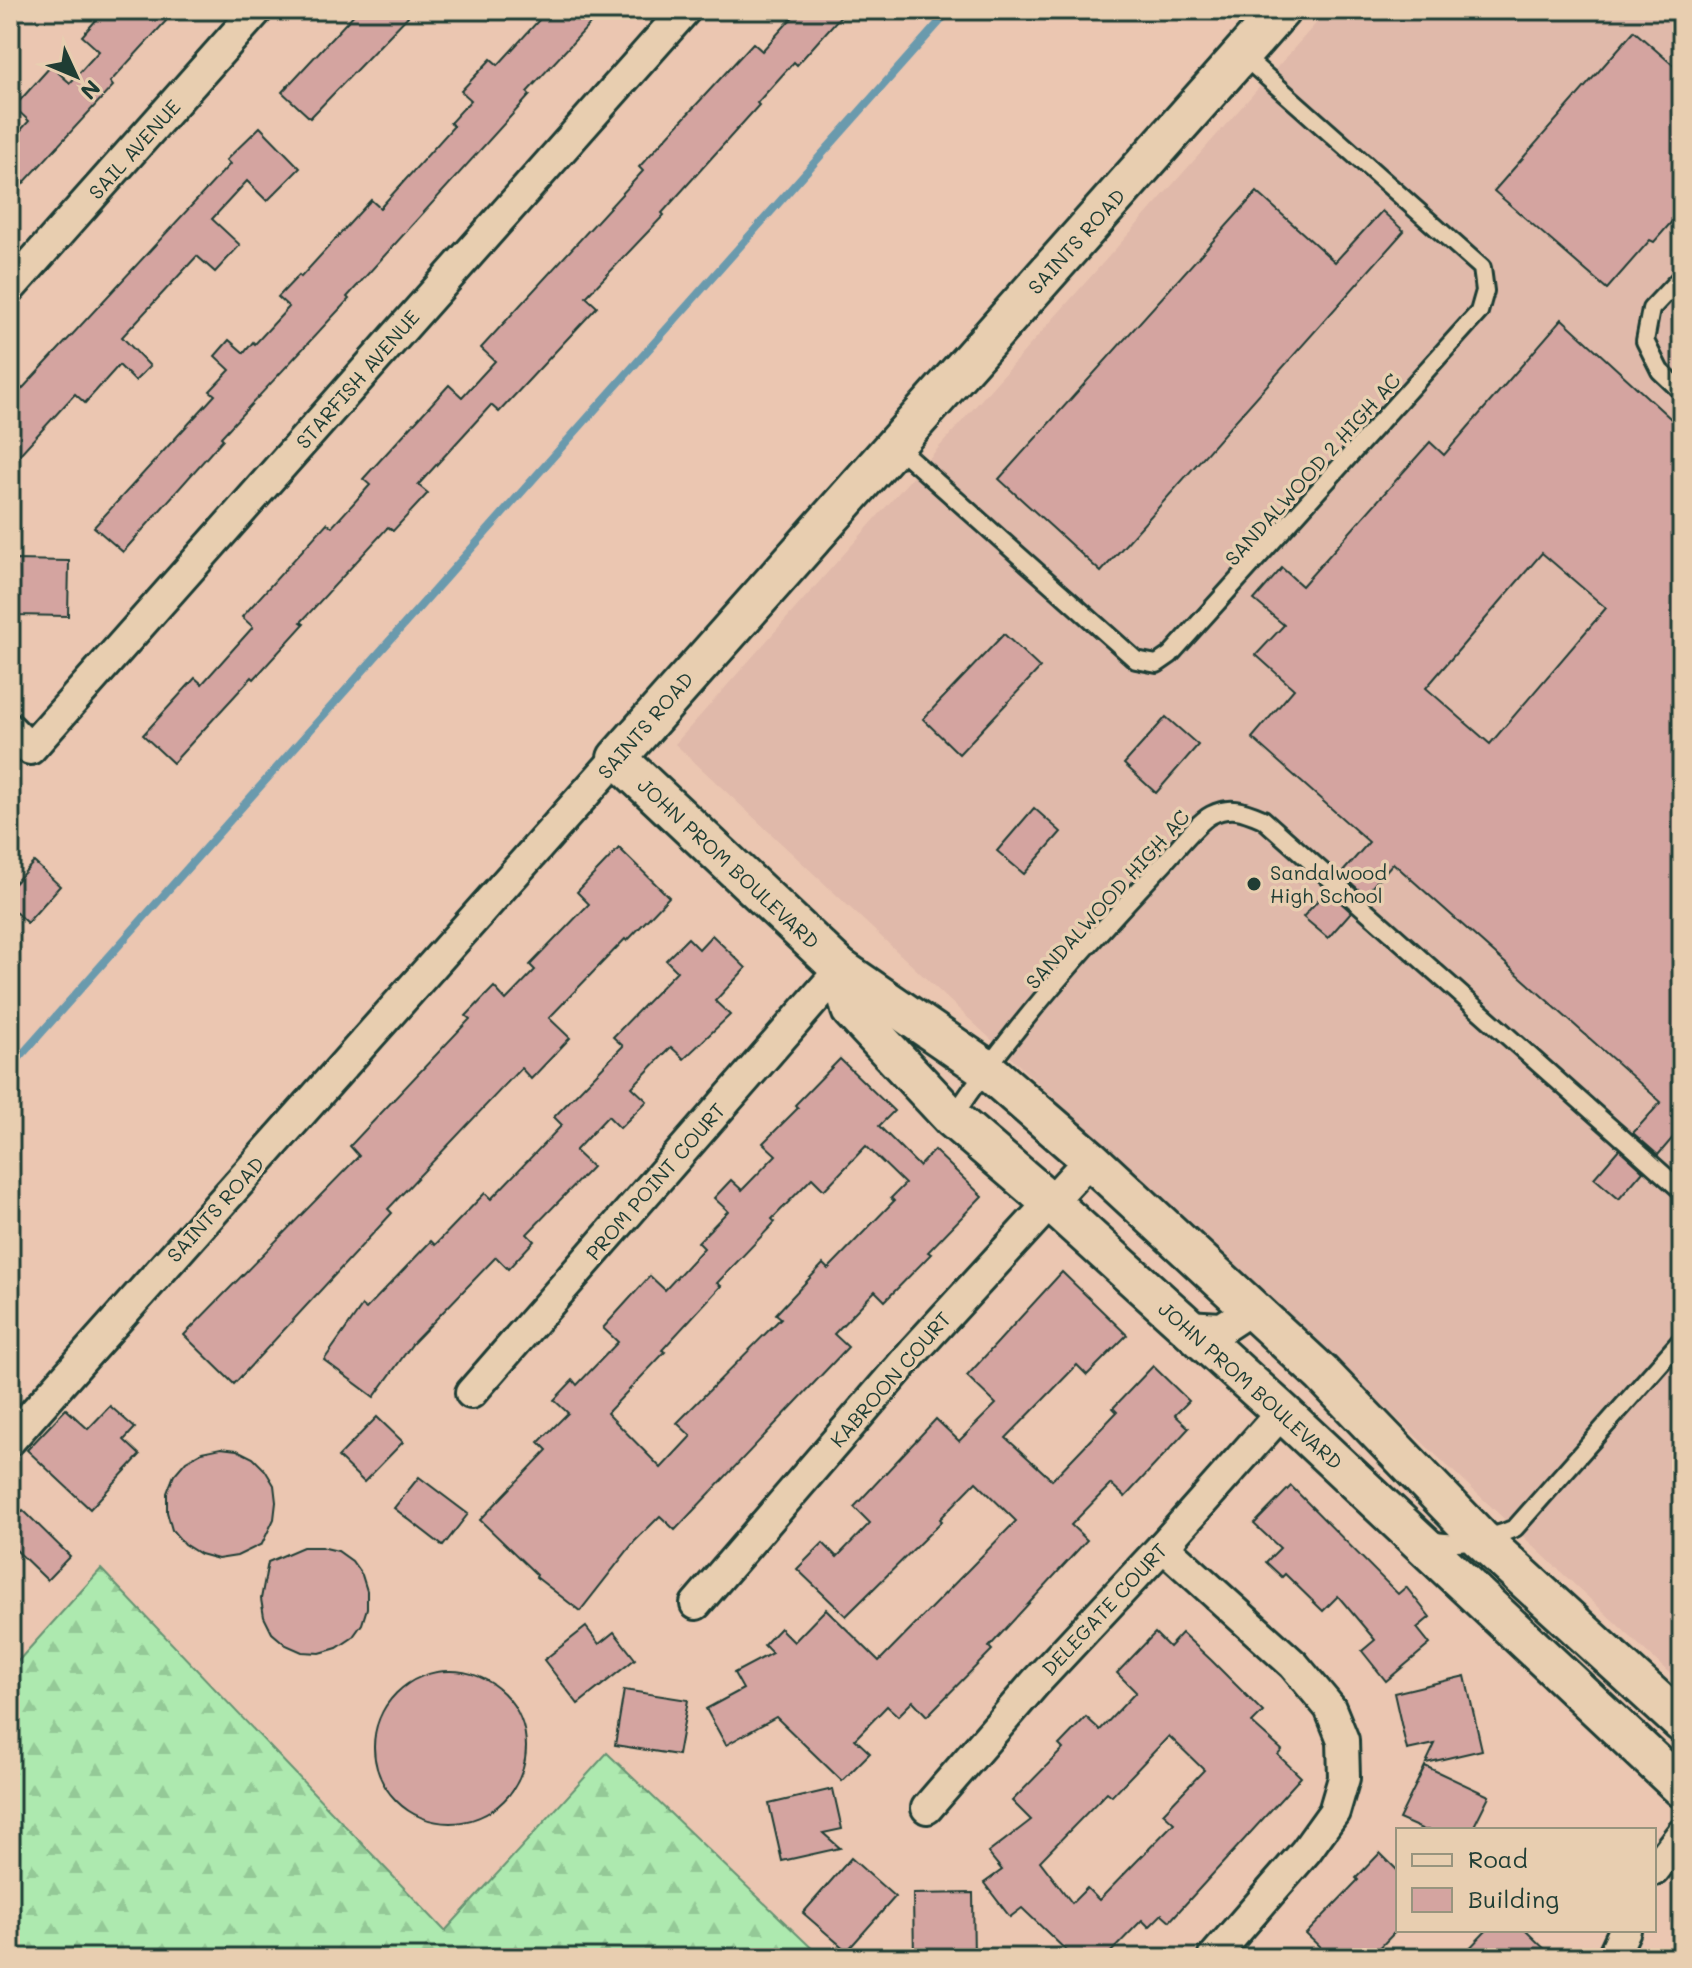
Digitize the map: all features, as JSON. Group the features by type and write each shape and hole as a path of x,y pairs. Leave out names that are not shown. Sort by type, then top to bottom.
{"street":[{"name":"SAIL AVENUE","path":"10,288 257,10"},
{"name":"STARFISH AVENUE","path":"20,739 685,10"},
{"name":"SAINTS ROAD","path":"10,1440 1281,10"},
{"name":"JOHN PROM BOULEVARD","path":"617,758 841,969 985,1068 1090,1159 1322,1374 1480,1538 1682,1723"},
{"name":"JOHN PROM BOULEVARD","path":"841,969 851,1010 952,1118 1049,1201 1282,1412 1682,1788"},
{"name":"PROM POINT COURT","path":"471,1393 841,969"},
{"name":"KABROON COURT","path":"696,1604 914,1351 1090,1159"},
{"path":"1186,1326 1222,1328 1251,1309"},
{"name":"DELEGATE COURT","path":"927,1808 1035,1683 1282,1412"},
{"path":"1163,1546 1294,1665 1330,1708 1343,1740 1344,1778 1334,1812 1306,1851 1213,1958"},
{"path":"1656,1867 1682,1834"},
{"path":"1612,1958 1624,1932"}],"lane":[{"name":"SANDALWOOD 2 HIGH AC","path":"894,444 1136,660 1157,664 1170,655 1479,312 1485,291 1482,268 1242,55"},
{"path":"1682,276 1651,309 1645,341 1660,371 1682,392"},
{"name":"SANDALWOOD HIGH AC","path":"952,1118 985,1068 1004,1049 1058,980 1208,816 1233,807 1263,819 1682,1191"},
{"path":"1406,1528 1439,1543 1495,1537 1515,1528 1682,1339"}],"shaded area":[{"name":"Sandalwood High School","path":"1328,10 1682,10 1682,1685 675,744"}],"green space":[{"path":"101,1569 445,1931 607,1753 822,1958 10,1958 10,1670"}],"building":[{"path":"105,10 154,10 166,21 110,82 113,86 10,198 10,142 29,121 14,107 51,66 70,83 99,51 82,36"},
{"path":"358,10 414,10 310,118 282,92"},
{"path":"548,10 603,10 527,92 530,95 347,297 349,299 221,437 223,439 123,552 94,527 215,395 210,391 230,370 215,356 229,340 244,353 253,342 255,344 289,307 278,297 299,275 301,277 371,200 380,208 454,126 450,123 471,100 461,91 491,59 498,65"},
{"path":"799,10 846,10 797,65 794,62 662,213 664,215 586,297 597,307 499,412 491,405 418,485 428,493 393,531 388,527 301,622 304,624 254,679 252,677 173,763 143,735 195,678 202,684 253,627 242,617 327,523 332,527 370,485 363,479 449,385 462,397 495,361 481,348 643,171 639,167 753,43 762,51"},
{"path":"1634,31 1682,73 1682,210 1654,242 1650,240 1607,289 1494,191"},
{"path":"260,127 300,168 267,201 247,181 212,219 240,245 215,272 197,256 122,337 150,366 135,381 119,365 85,403 75,394 10,465 10,402 230,164 226,160"},
{"path":"1257,192 1335,262 1382,211 1404,231 1101,572 999,479"},
{"path":"1562,319 1682,429 1682,1127 1658,1155 1633,1133 1661,1102 1393,863 1365,895 1341,874 1369,842 1252,738 1294,689 1256,655 1284,625 1254,600 1282,568 1302,586 1430,442 1444,455","holes":["1542,553 1606,608 1490,744 1426,688"]},
{"path":"15,560 69,561 68,616 14,615"},
{"path":"1004,634 1040,668 959,754 923,719"},
{"path":"1166,717 1198,745 1156,793 1124,764"},
{"path":"1034,808 1061,832 1024,874 997,851"},
{"path":"619,848 669,897 549,1018 570,1038 531,1079 521,1068 388,1209 392,1213 234,1384 184,1335 359,1156 350,1146 470,1019 466,1016 494,987 506,1000 535,970 530,965 589,904 577,892"},
{"path":"34,862 60,886 27,923 10,907 10,888"},
{"path":"1327,890 1351,912 1328,938 1303,917"},
{"path":"712,935 746,968 715,1001 730,1015 684,1059 671,1047 632,1087 647,1101 620,1128 608,1116 575,1151 592,1167 527,1234 534,1241 508,1269 496,1257 413,1343 374,1397 324,1360 362,1306 366,1309 431,1241 435,1245 485,1193 491,1199 562,1125 554,1117 623,1046 613,1037 677,971 666,960 688,938 699,949"},
{"path":"840,1059 894,1111 879,1126 919,1166 934,1150 982,1196 885,1301 875,1291 834,1334 848,1347 675,1530 660,1516 635,1541 580,1611 536,1577 480,1520 547,1450 539,1442 568,1413 554,1400 573,1380 577,1385 618,1342 603,1328 650,1276 665,1290 704,1248 698,1242 728,1211 714,1198 731,1180 742,1190 776,1155 763,1143 798,1108 795,1105","holes":["866,1146 905,1184 891,1198 894,1201 828,1269 823,1264 776,1314 781,1318 677,1423 691,1436 661,1468 607,1413 665,1352 662,1350 721,1286 717,1283 812,1178 824,1190"]},
{"path":"1619,1149 1643,1171 1619,1199 1594,1178"},
{"path":"1062,1272 1127,1335 1087,1375 1077,1365 1006,1438 1052,1480 1117,1412 1113,1408 1153,1366 1189,1401 1175,1415 1189,1428 1125,1497 1111,1484 1071,1525 1087,1540 989,1647 992,1650 927,1716 913,1701 898,1716 887,1706 855,1739 870,1753 842,1781 776,1717 726,1745 706,1709 743,1689 734,1673 772,1653 764,1645 780,1628 794,1642 826,1609 879,1661 1016,1521 976,1482 940,1519 942,1521 846,1616 797,1569 823,1543 837,1557 870,1523 854,1507 936,1419 959,1441 996,1404 967,1376"},
{"path":"110,1406 135,1428 124,1440 140,1455 90,1509 27,1450 66,1409 88,1429"},
{"path":"377,1417 403,1442 364,1482 338,1457"},
{"path":"221,1448 237,1450 253,1458 274,1485 276,1502 274,1519 262,1544 237,1556 218,1559 200,1554 184,1544 172,1530 167,1512 167,1493 174,1475 186,1461 202,1452"},
{"path":"419,1477 468,1514 443,1546 394,1508"},
{"path":"1291,1486 1398,1594 1406,1587 1430,1617 1417,1628 1430,1644 1386,1681 1362,1651 1375,1640 1338,1596 1323,1611 1285,1574 1282,1577 1266,1562 1280,1548 1254,1524"},
{"path":"23,1510 70,1556 47,1580 10,1544 10,1524"},
{"path":"303,1547 338,1551 352,1561 362,1575 367,1591 367,1608 362,1624 352,1638 337,1648 320,1653 302,1652 286,1645 272,1633 264,1617 261,1599 268,1562"},
{"path":"586,1627 599,1644 614,1632 635,1659 578,1704 544,1660"},
{"path":"1155,1633 1169,1647 1182,1633 1263,1712 1252,1723 1282,1750 1278,1755 1301,1777 1170,1921 1162,1914 1149,1927 1142,1920 1105,1958 1074,1958 1022,1908 1010,1917 984,1883 1002,1870 988,1853 1031,1820 1012,1801 1063,1749 1059,1745 1086,1717 1100,1730 1136,1692 1117,1673","holes":["1169,1736 1204,1770 1163,1813 1174,1823 1099,1900 1087,1888 1072,1903 1040,1861 1107,1792 1112,1796"]},
{"path":"450,1671 479,1676 504,1693 521,1718 526,1747 521,1776 504,1801 479,1818 450,1823 421,1818 396,1801 379,1776 374,1747 379,1718 396,1693 421,1676"},
{"path":"1465,1676 1482,1750 1426,1763 1435,1744 1407,1750 1394,1693"},
{"path":"624,1690 688,1700 678,1755 615,1745"},
{"path":"1425,1766 1489,1796 1473,1828 1419,1828 1399,1819"},
{"path":"833,1789 842,1829 823,1833 840,1848 782,1861 769,1804"},
{"path":"1380,1853 1396,1869 1396,1931 1370,1958 1312,1958 1321,1948 1306,1934 1358,1880 1356,1878"},
{"path":"851,1858 895,1897 847,1951 803,1913"},
{"path":"973,1893 974,1958 914,1958 913,1894"},
{"path":"1485,1932 1527,1932 1554,1958 1460,1958"}],"waterway":[{"path":"10,1068 950,10"}],"place":[{"name":"Sandalwood High School","path":"1254,884"}]}
